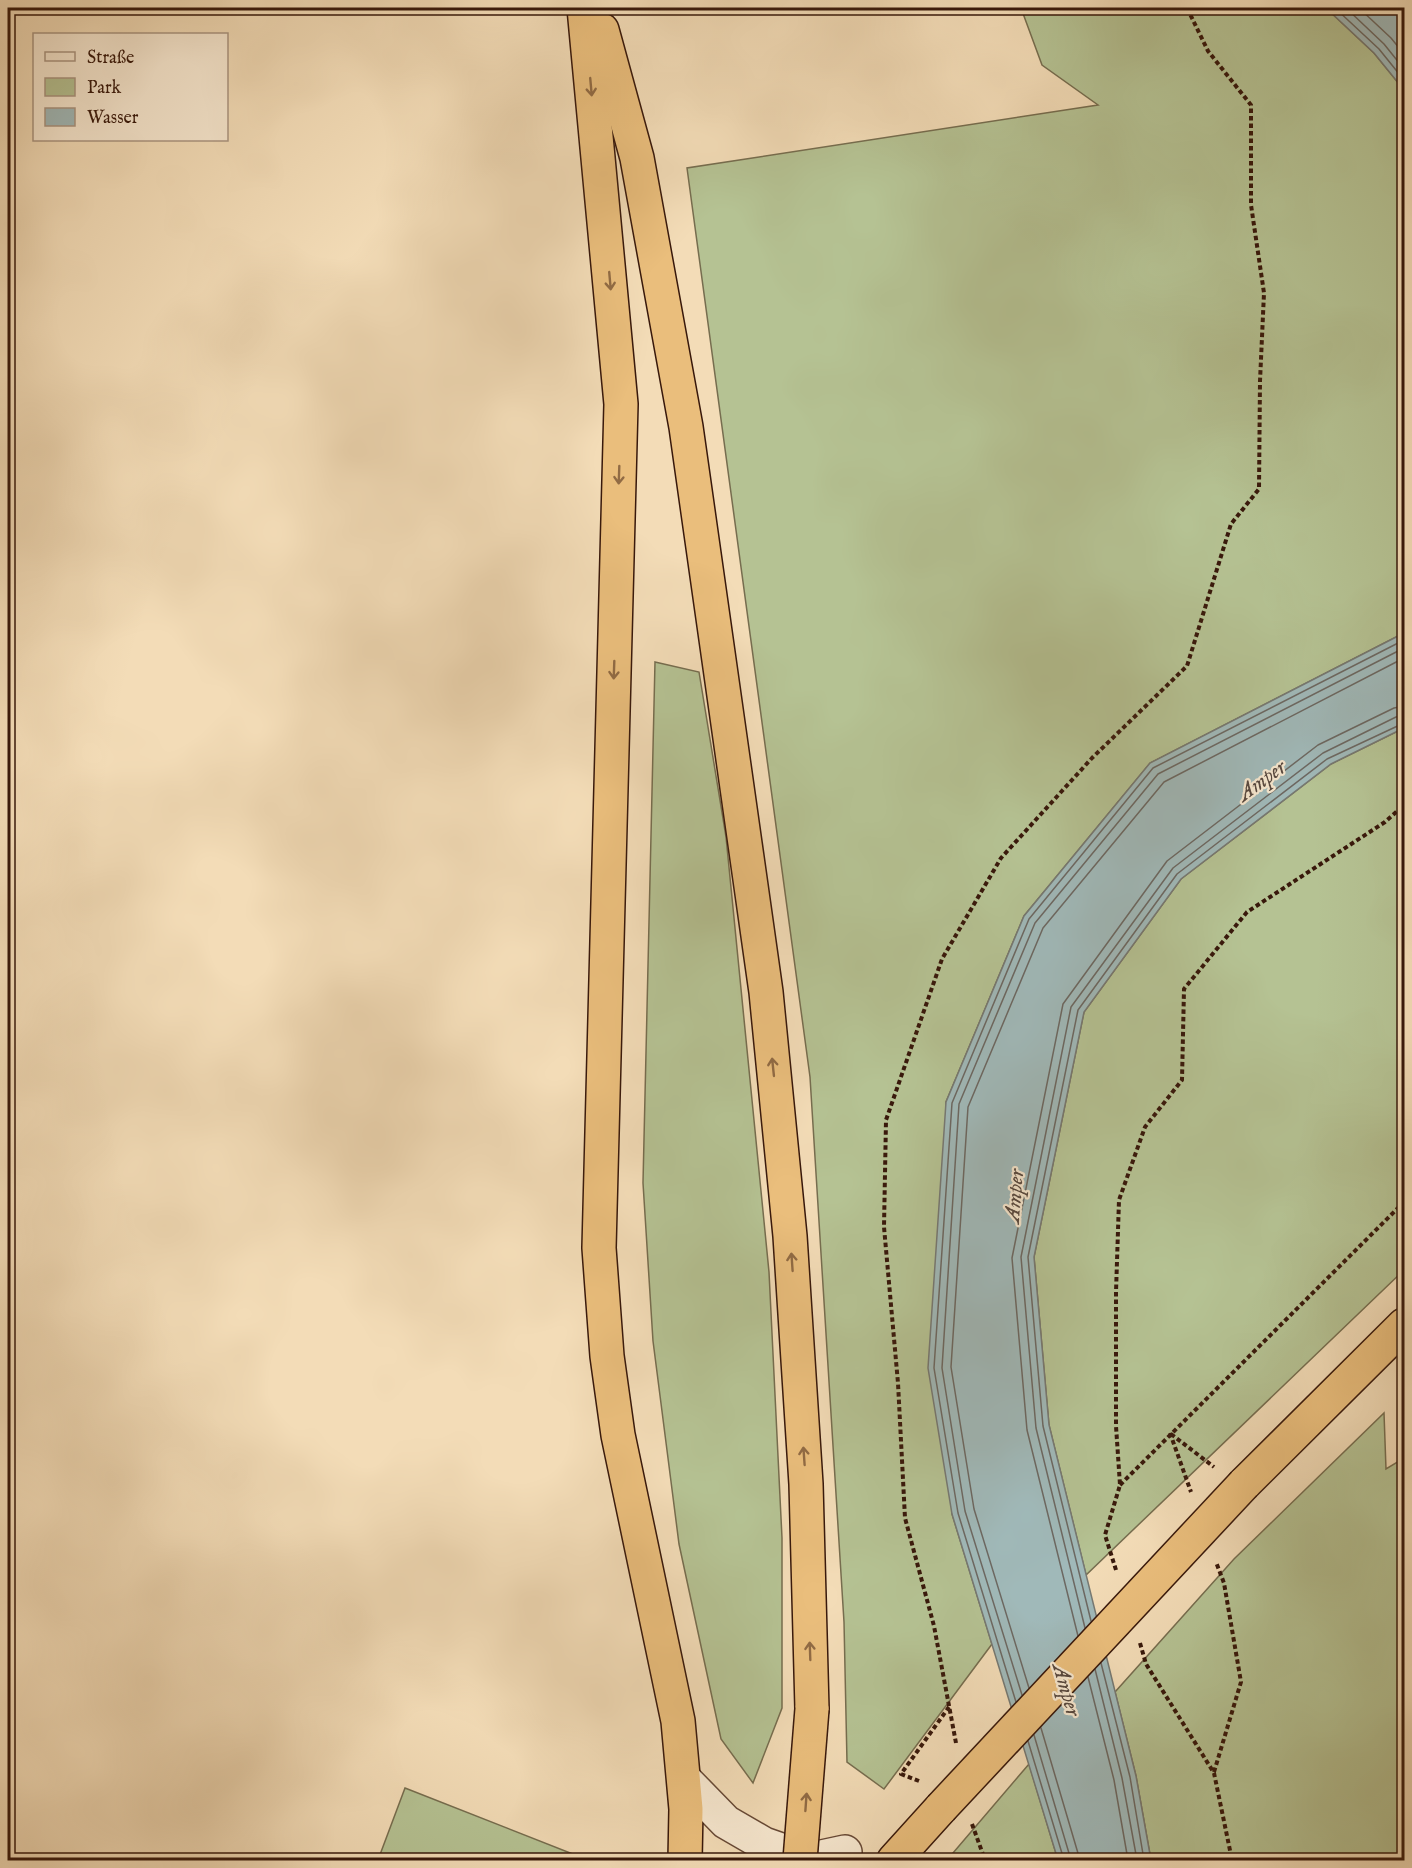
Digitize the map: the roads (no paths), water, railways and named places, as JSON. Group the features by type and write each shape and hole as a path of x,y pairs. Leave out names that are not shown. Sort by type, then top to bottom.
{"highway":[{"path":"584,8 621,404 599,1248 607,1356 618,1435 678,1721 686,1809 685,1860"},
{"path":"595,8 638,158 686,428 766,992 790,1236 806,1484 812,1710 801,1860"},
{"path":"894,1860 1244,1484 1404,1325"}],"lane":[{"path":"684,1779 726,1822 764,1844 817,1858 844,1852"}],"water":[{"path":"1326,8 1404,8 1404,90 1374,53"},
{"name":"Amper","path":"1404,633 1404,728 1331,764 1181,879 1084,1012 1034,1257 1049,1425 1136,1776 1151,1860 1058,1860 952,1514 928,1368 946,1102 1024,916 1150,763"}]}
